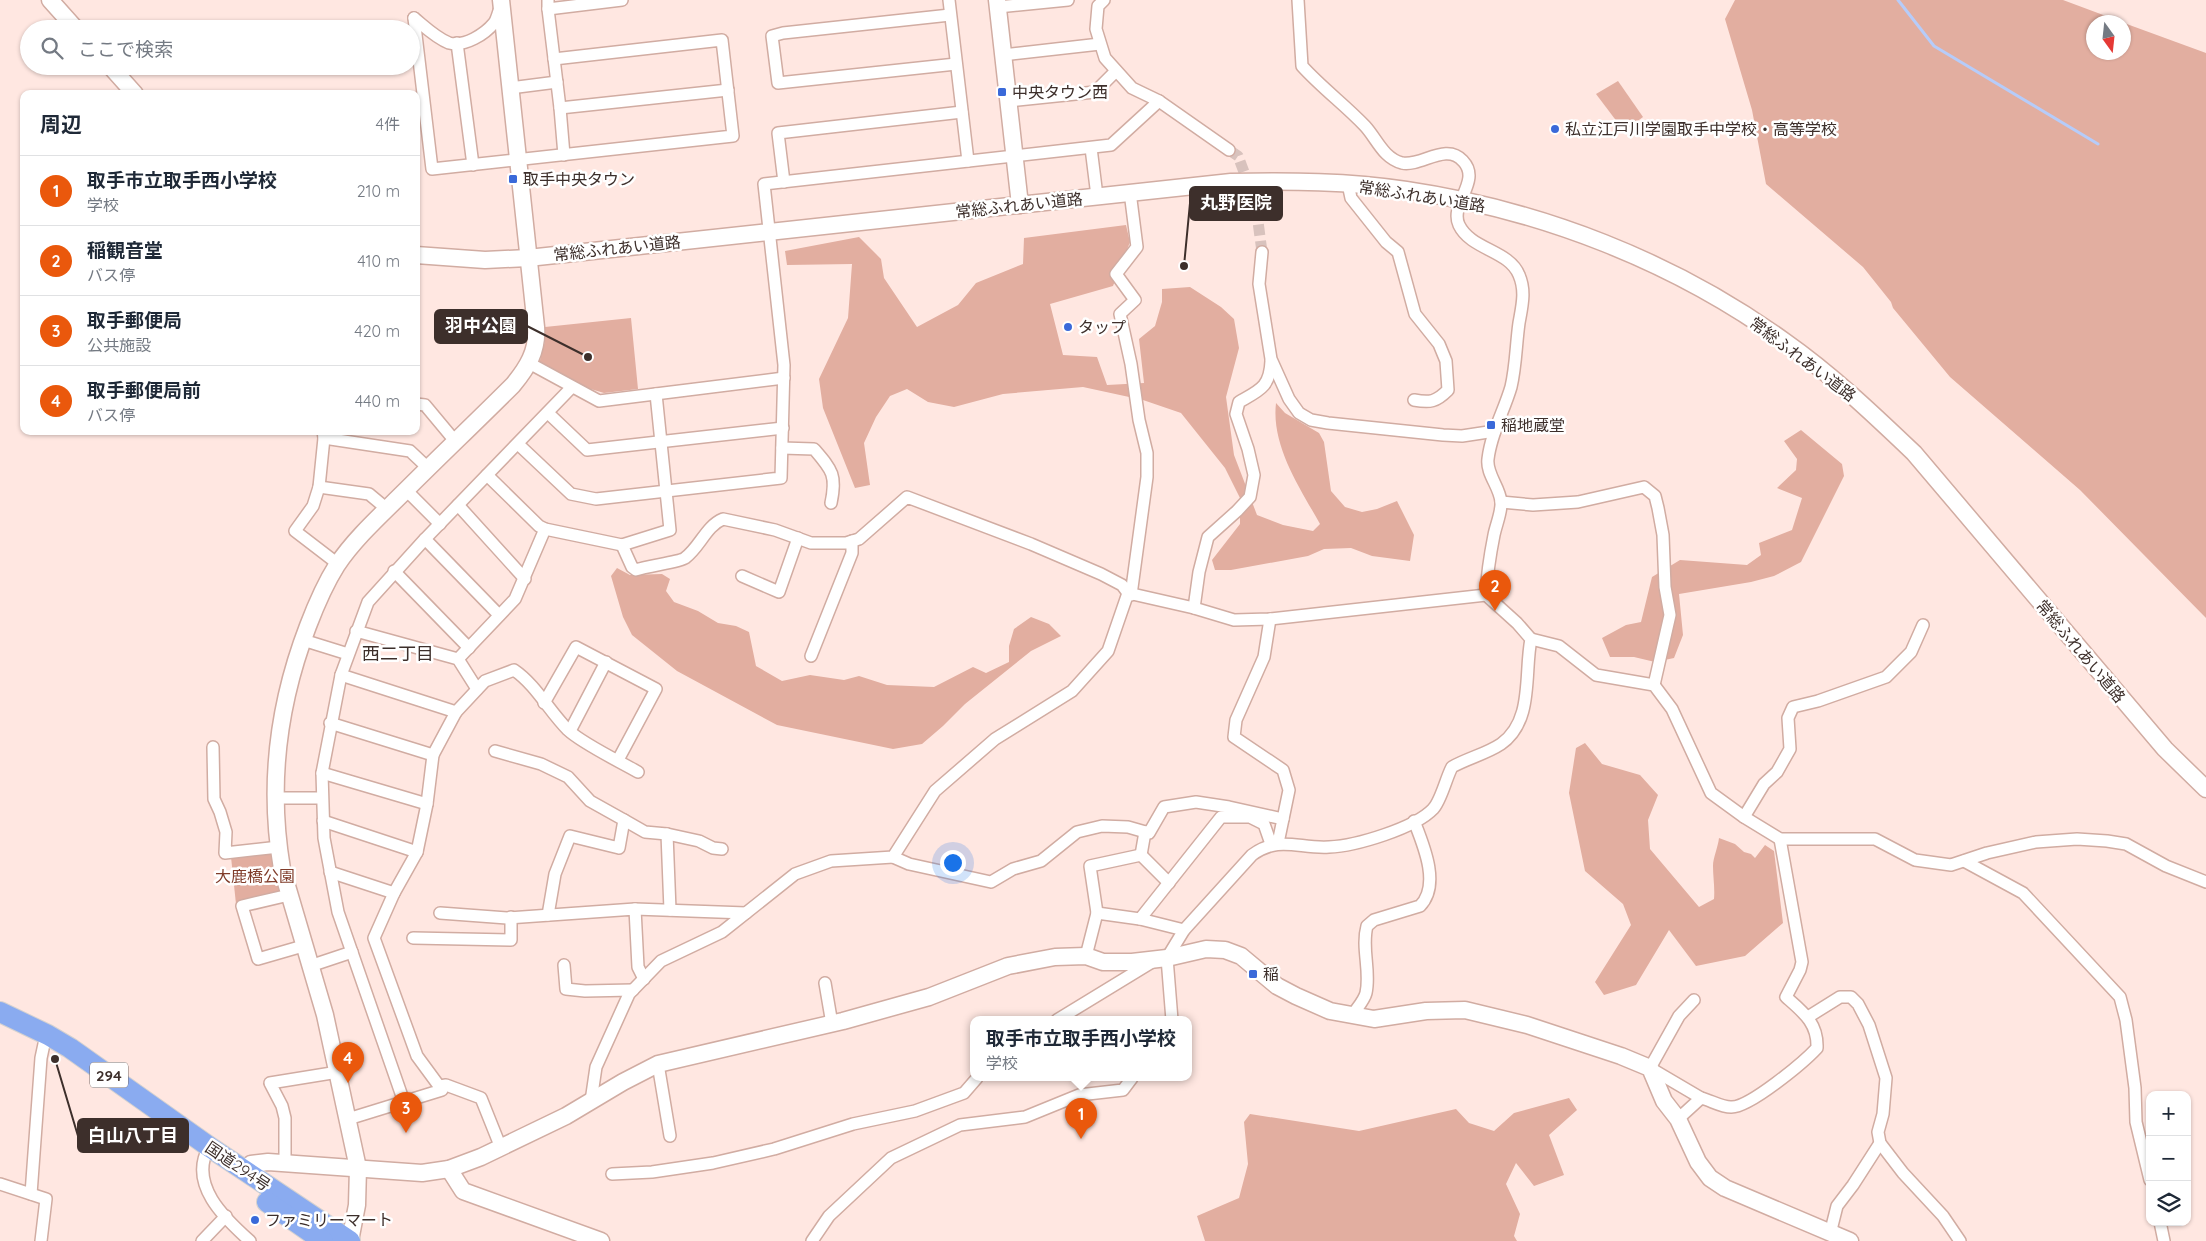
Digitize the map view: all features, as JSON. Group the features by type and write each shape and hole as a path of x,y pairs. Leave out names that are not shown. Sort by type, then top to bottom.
{"highway":[{"name":"国道294号","path":"0,1012 70,1048 323,1241"},
{"name":"国道294号","path":"0,1024 44,1044 81,1066 206,1151 244,1170 350,1241"}],"street":[{"path":"50,0 68,20"},
{"path":"564,156 548,4 622,0"},
{"path":"949,0 968,161"},
{"path":"1020,205 998,4 1068,0"},
{"path":"1298,0 1302,66 1366,128 1379,147 1392,158 1403,163 1432,156 1452,155 1464,162 1469,176 1467,192 1461,200 1457,211 1458,223 1472,240 1510,263 1519,273 1524,299 1511,384 1487,461 1501,502 1488,566 1486,595"},
{"path":"1099,2 1096,29 1105,58 1116,71 1132,88 1160,101 1229,150"},
{"path":"420,23 439,38 452,44 457,43 478,37 489,28 496,21 501,3"},
{"path":"350,1241 357,1205 358,1168 325,1015 288,894 279,847 275,798 278,746 284,708 302,640 317,601 338,564 387,509 513,386 529,363 537,339 501,3"},
{"path":"950,15 783,33 772,36 772,44 778,83 956,64"},
{"path":"420,68 432,168 518,161 734,136 722,40 554,59"},
{"path":"457,43 473,165"},
{"path":"1003,55 1100,44"},
{"path":"1009,101 1095,92 1116,71"},
{"path":"118,75 131,90"},
{"path":"510,88 557,82"},
{"path":"560,108 728,90"},
{"path":"518,444 571,494 596,499 780,478 784,428 784,364 764,184 1111,145 1160,101"},
{"path":"784,182 778,133 962,112"},
{"path":"1091,148 1097,196"},
{"name":"常総ふれあい道路","path":"420,255 484,260 528,258 1232,182 1289,181 1348,184 1405,190 1507,210 1563,227 1649,263 1742,313 1784,340 1822,369 1914,452 2160,743 2206,789"},
{"path":"1348,184 1351,198 1386,242 1398,252 1415,314 1439,344 1446,361 1448,390 1438,400 1430,402 1414,400"},
{"path":"893,857 935,791 995,739 1072,690 1108,651 1130,594 1147,477 1147,453 1139,420 1131,364 1120,314 1135,300 1116,274 1137,247 1130,192"},
{"path":"1194,608 1199,572 1208,537 1250,497 1254,475 1248,449 1236,414 1240,402 1262,389 1270,377 1271,360 1258,284 1262,252"},
{"path":"1271,360 1289,399 1299,413 1311,420 1443,435 1462,436 1495,432"},
{"path":"529,363 599,401 784,378"},
{"path":"404,1102 338,912 330,872 323,821 322,773 330,723 341,675 368,602 424,539 572,387"},
{"path":"487,475 539,526 545,529 622,545 670,530 656,394"},
{"path":"420,405 425,406 455,441"},
{"path":"548,413 587,450 784,428"},
{"path":"338,564 295,531 313,506 318,486 323,435 410,451 428,468"},
{"path":"782,448 814,449 831,468 834,487 831,503"},
{"path":"318,486 369,494 387,509"},
{"path":"1501,502 1533,505 1578,502 1644,487 1655,496 1663,535 1665,586 1670,615 1654,685"},
{"path":"406,490 440,524"},
{"path":"622,545 632,567 636,570 649,565 684,560 695,549 715,522 723,519 775,530 811,543 846,544 859,539 907,497 1031,544 1101,574 1122,585 1130,594 1194,608 1234,620 1270,619 1486,595 1517,623 1531,639 1559,646 1596,675 1654,685 1672,709 1711,793 1744,817 1780,839 1875,839 1915,860 1951,865 1987,853 2036,842 2077,839 2107,841 2126,844 2166,866 2206,882"},
{"path":"458,506 525,579"},
{"path":"458,659 515,600 545,529"},
{"path":"742,576 779,592 798,538"},
{"path":"424,539 499,616"},
{"path":"812,656 852,553 852,541"},
{"path":"394,572 469,648"},
{"path":"1270,619 1264,657 1236,720 1234,738 1283,770 1289,790 1283,819 1274,844"},
{"path":"1744,817 1764,784 1777,772 1790,749 1788,718 1793,707 1818,701 1886,677 1911,652 1923,625"},
{"path":"356,631 458,659 477,689"},
{"path":"1064,1016 1162,958 1184,930 1252,855 1262,848 1274,844 1329,848 1342,846 1376,838 1414,821 1433,809 1452,767 1502,744 1514,732 1522,713 1527,692 1531,639"},
{"path":"302,640 348,654"},
{"path":"544,702 576,647 656,689 618,760"},
{"path":"570,731 606,662"},
{"path":"348,1119 442,1090 417,1056 374,938 394,893 417,852 427,804 433,755 456,712 485,681 514,670 527,679 544,702 570,731 638,772"},
{"path":"341,675 456,712"},
{"path":"330,723 433,755"},
{"path":"213,747 214,799 226,832 225,853 279,847"},
{"path":"495,751 541,764 568,777 590,801 645,832 667,834 699,841 713,848 722,849"},
{"path":"322,773 427,804"},
{"path":"275,798 322,798"},
{"path":"591,1101 596,1067 629,994 661,961 722,932 795,874 831,861 893,857 909,864 991,882 1013,869 1041,861 1078,832 1102,826 1128,827 1149,833 1164,807 1196,802 1229,806 1283,819"},
{"path":"1140,919 1221,817 1250,817 1264,824 1274,844"},
{"path":"548,915 555,874 570,836 618,848 624,820"},
{"path":"323,821 417,852"},
{"path":"1352,1016 1366,993 1364,944 1366,926 1374,920 1420,906 1430,890 1427,857 1414,821"},
{"path":"1141,855 1145,832"},
{"path":"667,834 670,910"},
{"path":"244,1170 251,1164 260,1162 422,1173 449,1169 501,1148 566,1116 622,1082 658,1064 832,1024 930,996 1008,966 1055,957 1086,956 1103,962 1132,962 1206,949 1225,950 1241,956 1277,986 1330,1011 1374,1019 1436,1010 1465,1010 1527,1025 1621,1056 1650,1068 1700,1098 1731,1107 1748,1103 1807,1059 1817,1048 1818,1035 1808,1017 1786,996 1800,970 1802,962 1780,839"},
{"path":"1141,855 1169,883"},
{"path":"1086,956 1096,913 1090,866 1141,855"},
{"path":"1964,861 2023,893 2120,997 2126,1020 2136,1088 2136,1122 2146,1163"},
{"path":"330,872 394,893"},
{"path":"288,894 242,906 258,959 303,946"},
{"path":"440,913 511,917 635,909 746,913"},
{"path":"635,909 638,967 644,979"},
{"path":"1096,913 1140,919 1184,930"},
{"path":"413,938 511,940 511,917"},
{"path":"310,966 352,952"},
{"path":"1162,958 1171,1016"},
{"path":"564,964 566,989 585,991 633,990"},
{"path":"825,983 832,1024"},
{"path":"1808,1017 1840,998 1851,997 1858,1004 1869,1025 1886,1078 1884,1114 1878,1132 1880,1143 1903,1173 1944,1216 1960,1241"},
{"path":"1650,1068 1679,1016 1694,1000"},
{"path":"30,1194 41,1058 44,1044"},
{"path":"658,1064 670,1136"},
{"path":"1650,1068 1664,1101 1678,1119 1698,1162 1710,1178 1725,1188 1850,1241"},
{"path":"285,1163 285,1118 282,1106 270,1083 338,1072"},
{"path":"612,1174 652,1172 713,1163 774,1149 853,1124 915,1111 964,1093 974,1081"},
{"path":"812,1241 829,1216 891,1158 960,1125 1025,1117 1080,1095 1123,1090 1130,1081"},
{"path":"440,1086 446,1085 481,1098 501,1148"},
{"path":"1678,1119 1700,1098"},
{"path":"1830,1234 1837,1206 1880,1143"},
{"path":"206,1151 202,1162 202,1178 215,1204 250,1241"},
{"path":"449,1169 462,1191 601,1241"},
{"path":"0,1184 46,1199 41,1241"},
{"path":"202,1241 226,1216"},
{"path":"2161,1226 2164,1241"}],"green space":[{"path":"1735,0 2063,0 2103,15 2086,15 2086,60 2131,60 2131,26 2206,53 2206,618 2080,490 1950,377 1893,308 1891,302 1863,267 1766,184 1752,110 1725,19"},
{"path":"1618,81 1643,117 1624,131 1596,94"},
{"path":"1126,225 1130,242 1113,286 1050,304 1063,355 1097,357 1107,385 1144,383 1139,339 1155,326 1162,302 1162,289 1190,287 1221,307 1234,319 1239,348 1226,397 1234,455 1257,515 1283,525 1313,531 1320,524 1282,451 1276,419 1276,403 1285,413 1319,433 1324,442 1331,491 1345,507 1362,512 1377,509 1397,501 1414,535 1410,561 1372,556 1351,548 1324,549 1308,556 1231,570 1215,570 1212,560 1240,524 1240,498 1225,468 1181,413 1143,400 1083,387 1003,394 954,407 928,402 907,389 890,396 876,417 864,443 870,485 855,488 823,408 819,379 848,318 852,264 787,265 785,251 859,237 881,259 884,278 917,327 958,305 976,283 1023,264 1024,238"},
{"path":"631,318 638,389 604,393 584,387 539,364 545,341 545,327"},
{"path":"1801,430 1842,464 1844,476 1801,562 1774,576 1751,582 1679,594 1683,635 1674,658 1655,662 1634,657 1610,657 1602,638 1626,625 1641,622 1652,577 1680,560 1747,565 1761,555 1759,543 1792,530 1802,498 1777,488 1796,470 1797,459 1784,441"},
{"path":"617,568 630,575 662,574 670,579 666,591 674,602 698,611 718,623 736,626 749,632 756,666 782,681 810,675 844,680 859,676 887,685 934,687 973,667 986,673 1009,662 1009,646 1014,629 1031,617 1049,624 1061,636 1031,651 965,704 922,744 893,749 777,725 677,671 632,635 623,617 611,576"},
{"path":"1585,743 1602,764 1640,775 1658,795 1648,820 1650,849 1699,907 1714,899 1713,863 1719,838 1735,844 1755,858 1765,845 1774,851 1783,923 1745,956 1696,966 1669,930 1636,985 1604,995 1595,982 1631,925 1623,904 1585,871 1569,793 1576,748"},
{"name":"大鹿橋公園","path":"272,853 280,893 236,904 231,857"},
{"path":"1569,1098 1577,1110 1549,1135 1564,1175 1534,1186 1516,1163 1506,1184 1520,1214 1514,1236 1517,1241 1205,1241 1197,1216 1239,1198 1248,1164 1244,1122 1250,1114 1359,1131 1456,1109 1469,1123 1494,1131 1514,1113"}],"waterway":[{"path":"1898,0 1934,46 2098,144"}],"tunnel":[{"path":"1229,150 1238,156 1247,180 1257,214 1262,252"}],"place":[{"name":"中央タウン西","path":"1002,92"},
{"name":"私立江戸川学園取手中学校・高等学校","path":"1555,129"},
{"name":"取手中央タウン","path":"513,179"},
{"name":"丸野医院","path":"1184,266"},
{"name":"タップ","path":"1068,327"},
{"name":"羽中公園","path":"588,357"},
{"name":"稲地蔵堂","path":"1491,425"},
{"name":"稲観音堂","path":"1495,611"},
{"name":"稲","path":"1253,974"},
{"name":"白山八丁目","path":"55,1059"},
{"name":"取手郵便局前","path":"348,1083"},
{"name":"取手郵便局","path":"406,1133"},
{"name":"取手市立取手西小学校","path":"1081,1139"},
{"name":"ファミリーマート","path":"255,1220"}],"district":[{"name":"西二丁目","path":"398,653"}]}
